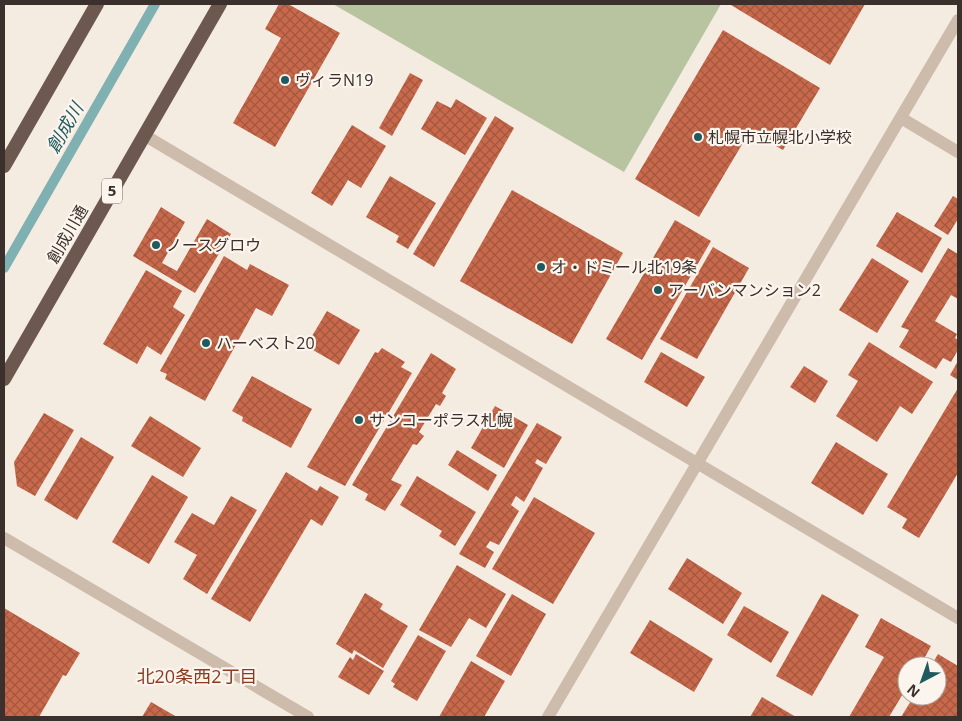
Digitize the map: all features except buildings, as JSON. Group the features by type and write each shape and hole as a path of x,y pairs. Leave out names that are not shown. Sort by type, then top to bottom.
{"highway":[{"path":"4,166 97,4"},
{"name":"創成川通","path":"4,379 220,4"}],"street":[{"path":"548,717 958,20"},
{"path":"900,118 958,152"},
{"path":"144,135 697,465 958,618"},
{"path":"4,538 308,717"}],"green space":[{"path":"333,4 721,4 624,172"}],"waterway":[{"name":"創成川","path":"4,268 155,4"}],"place":[{"name":"ヴィラN19","path":"285,80"},
{"name":"札幌市立幌北小学校","path":"698,137"},
{"name":"ノースグロウ","path":"156,245"},
{"name":"オ・ドミール北19条","path":"541,267"},
{"name":"アーバンマンション2","path":"658,290"},
{"name":"ハーベスト20","path":"206,343"},
{"name":"サンコーポラス札幌","path":"359,420"}],"district":[{"name":"北20条西2丁目","path":"197,677"}]}
